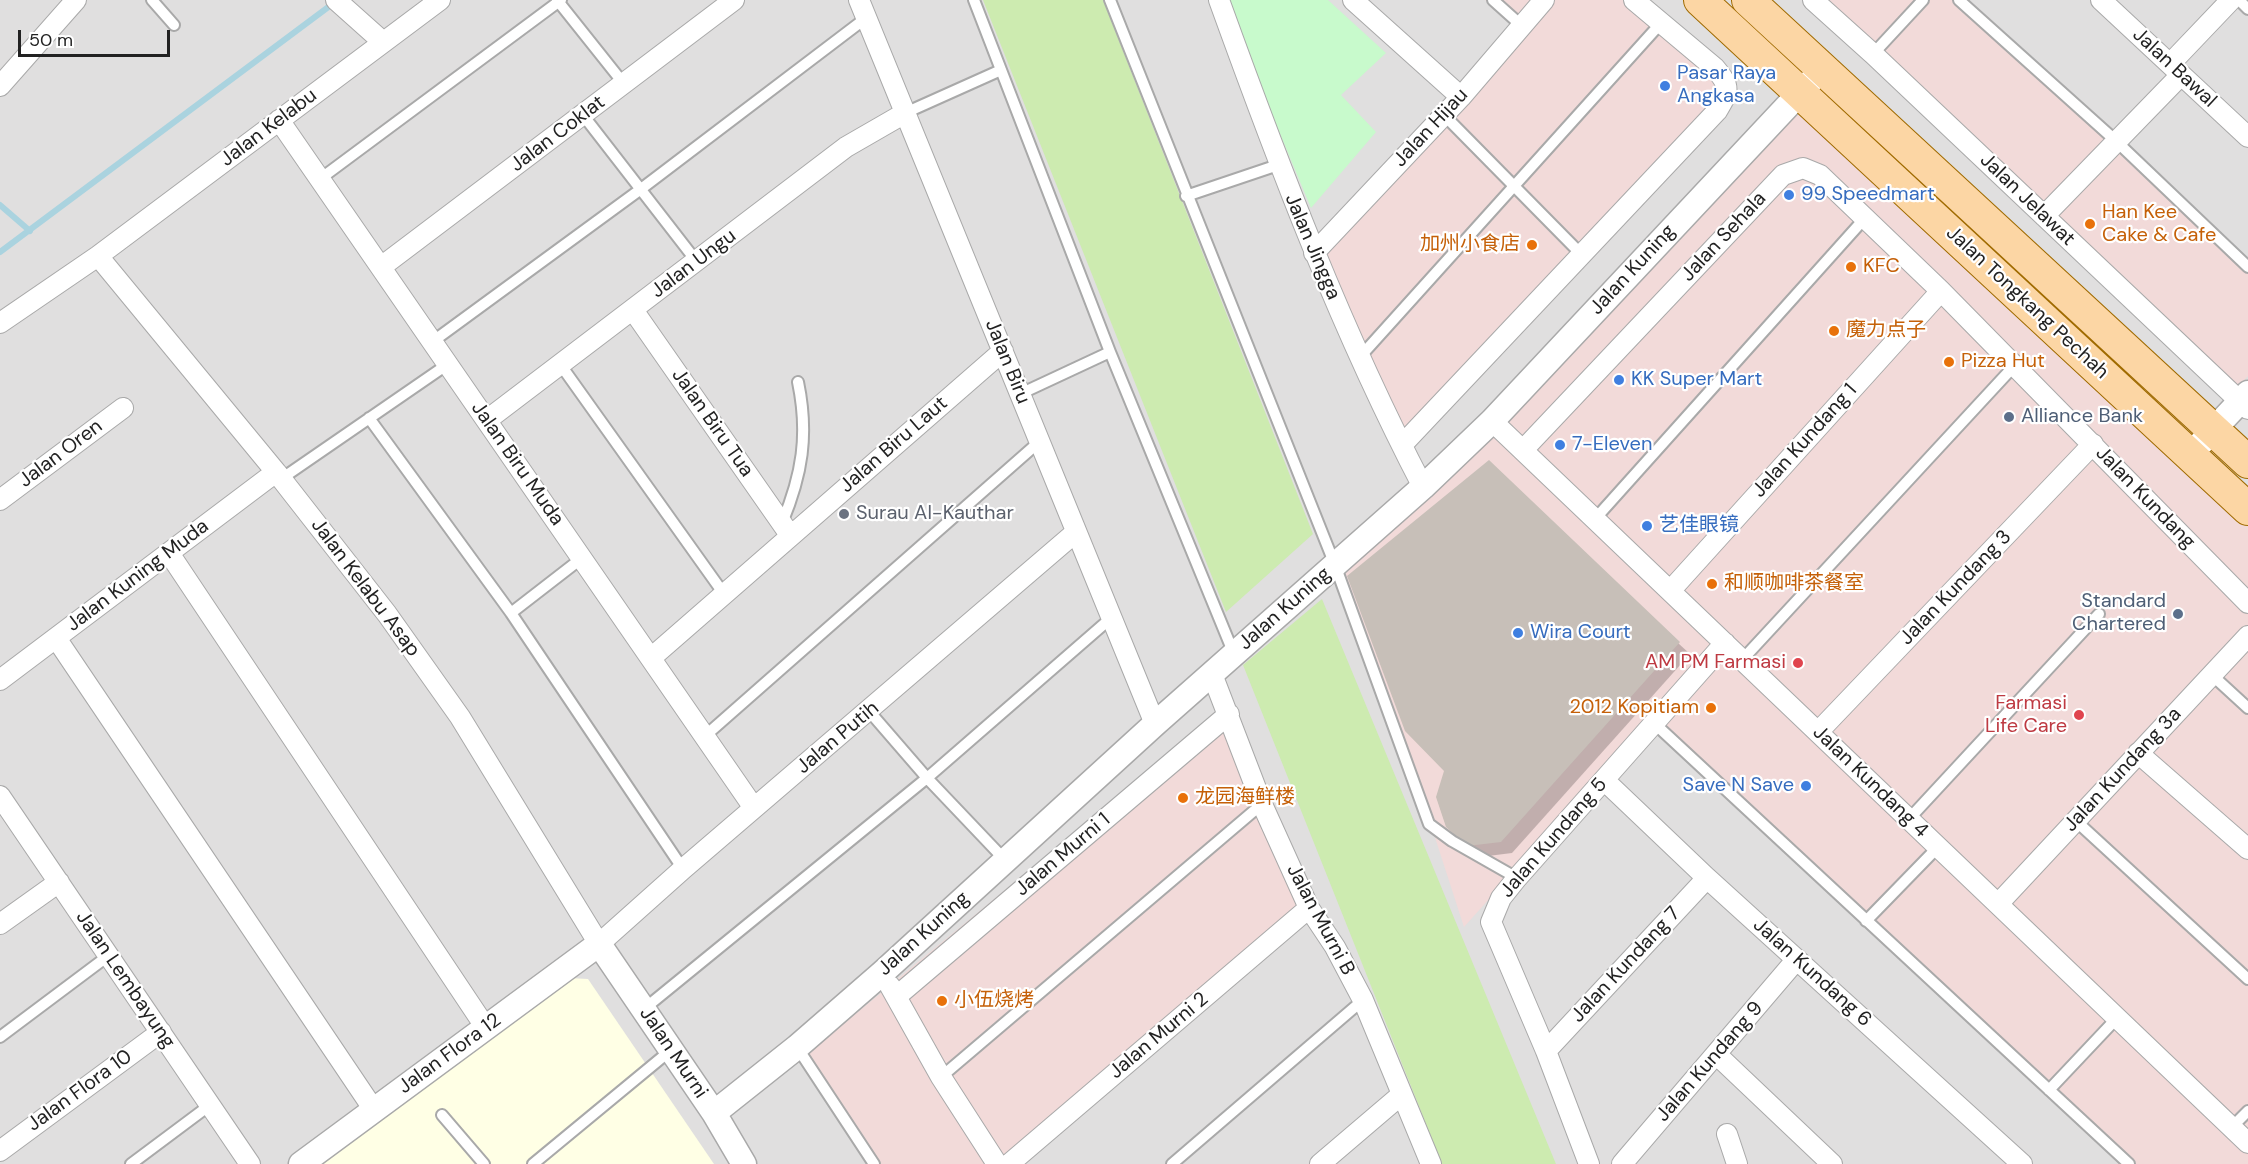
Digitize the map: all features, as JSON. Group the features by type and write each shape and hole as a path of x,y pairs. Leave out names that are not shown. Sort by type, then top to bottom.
{"main road":[{"name":"Jalan Tongkang Pechah","path":"1700,0 2248,508"},
{"name":"Jalan Tongkang Pechah","path":"1748,0 2248,462"}],"street":[{"path":"0,86 76,0"},
{"path":"336,0 383,42"},
{"name":"Jalan Kelabu","path":"0,323 98,256 440,0"},
{"name":"Jalan Coklat","path":"381,267 734,0"},
{"name":"Jalan Jingga","path":"1218,0 1278,165 1314,253 1359,358 1423,487"},
{"path":"1353,0 1461,97"},
{"name":"Jalan Hijau","path":"1314,253 1461,97 1544,0"},
{"path":"1402,446 1581,254 1644,190 1717,111 1725,97 1728,88 1725,80 1715,68 1634,0"},
{"name":"Jalan Jelawat","path":"1813,0 1874,54 2044,216 2246,401"},
{"name":"Jalan Bawal","path":"2101,0 2248,137"},
{"path":"2044,216 2116,141 2231,0"},
{"name":"Jalan Biru","path":"863,9 1155,724"},
{"name":"Jalan Kuning","path":"714,1113 797,1047 881,974 1155,724 1423,487 1492,421 1822,69"},
{"name":"Jalan Ungu","path":"487,420 846,147 905,113"},
{"name":"Jalan Biru Muda","path":"279,120 754,808"},
{"name":"Jalan Sehala","path":"1523,450 1783,175 1803,168 1820,175 1941,291"},
{"name":"Jalan Kelabu Asap","path":"98,256 279,476 387,614 460,717 599,944"},
{"name":"Jalan Kundang","path":"1941,291 2248,603"},
{"name":"Jalan Kundang 1","path":"1670,591 1941,291"},
{"name":"Jalan Biru Tua","path":"633,310 786,529"},
{"name":"Jalan Biru Laut","path":"651,658 724,594 786,529 1003,351"},
{"path":"2190,455 2213,430 2246,401"},
{"name":"Jalan Oren","path":"0,500 123,408"},
{"name":"Jalan Kundang 4","path":"1492,421 2248,1143"},
{"name":"Jalan Kundang 3","path":"1818,732 2093,444"},
{"name":"Jalan Kuning Muda","path":"0,680 169,553 279,476"},
{"name":"Jalan Putih","path":"599,944 683,869 1076,532"},
{"path":"169,553 486,1028"},
{"name":"Jalan Kundang 3a","path":"1998,904 2248,636"},
{"path":"56,638 374,1110"},
{"name":"Jalan Kundang 5","path":"1588,1164 1546,1052 1491,922 1501,898 1517,878 1725,643"},
{"name":"Jalan Murni B","path":"1212,674 1263,804 1309,908 1335,947 1363,1000 1431,1164"},
{"name":"Jalan Murni 1","path":"897,996 1229,714"},
{"path":"2138,753 2248,849"},
{"name":"Jalan Kundang 6","path":"1604,780 1707,878 2022,1164"},
{"name":"Jalan Lembayung","path":"2,802 59,882 250,1164"},
{"name":"Jalan Kundang 7","path":"1546,1052 1707,878"},
{"path":"0,924 59,882"},
{"name":"Jalan Murni 2","path":"1009,1164 1309,908"},
{"name":"Jalan Murni","path":"599,944 714,1113 744,1164"},
{"name":"Jalan Flora 12","path":"301,1164 599,944"},
{"name":"Jalan Kundang 9","path":"1622,1164 1797,959"},
{"path":"881,974 897,996 941,1077 997,1164"},
{"name":"Jalan Flora 10","path":"0,1151 160,1032"},
{"path":"1716,1054 1832,1164"},
{"path":"1320,1164 1401,1095"},
{"path":"1727,1134 1737,1164"}],"lane":[{"path":"152,0 174,26"},
{"path":"974,0 1110,352 1234,654"},
{"path":"1110,0 1186,196 1335,565 1428,824 1452,841 1517,878"},
{"path":"1493,0 1522,26"},
{"path":"1874,54 1923,0"},
{"path":"1959,0 2116,141 2248,267"},
{"path":"2239,0 2248,9"},
{"path":"320,179 559,1 624,84"},
{"path":"432,342 641,189 863,9"},
{"path":"1359,358 1661,23"},
{"path":"905,113 1001,70"},
{"path":"583,115 697,262"},
{"path":"1444,115 1581,254"},
{"path":"1186,196 1278,165"},
{"path":"1595,519 1865,218"},
{"path":"1020,394 1110,352"},
{"path":"560,363 724,594"},
{"path":"279,476 448,364"},
{"path":"1742,660 2015,365"},
{"path":"786,529 803,452 803,407 798,382"},
{"path":"369,418 511,613 683,869"},
{"path":"705,736 1039,442"},
{"path":"511,613 582,558"},
{"path":"1909,819 2099,614"},
{"path":"644,1009 927,778 1111,618"},
{"path":"2212,675 2248,708"},
{"path":"870,711 927,778 1005,860"},
{"path":"1654,723 2129,1164"},
{"path":"941,1077 1263,804"},
{"path":"2076,821 2248,979"},
{"path":"1866,921 1938,847"},
{"path":"0,1037 108,956"},
{"path":"1172,1164 1363,1000"},
{"path":"2049,1090 2117,1018"},
{"path":"797,1047 874,1164"},
{"path":"533,1164 671,1050"},
{"path":"131,1164 210,1105"},
{"path":"2232,1128 2248,1111"},
{"path":"442,1115 484,1164"}],"shaded area":[{"path":"0,0 2248,0 2248,1164 0,1164"},
{"path":"1485,0 1644,0 1734,81 1400,457 1305,251 1451,95 1513,24"},
{"path":"1803,0 1966,0 2248,262 2248,376 2227,399 1868,58"},
{"path":"1799,110 2248,525 2248,1164 2121,1164 1647,723 1464,927 1395,714 1344,573 1496,435"},
{"path":"1233,701 1271,805 1318,908 1022,1164 868,1164 800,1060"},
{"path":"568,978 588,979 714,1164 312,1164"}],"green space":[{"path":"983,0 1103,0 1313,534 1226,612"},
{"path":"1224,0 1328,0 1386,53 1341,95 1376,132 1311,208"},
{"path":"1322,599 1556,1164 1442,1164 1243,665"}],"building":[{"path":"1489,460 1680,642 1501,842 1467,846 1446,827 1436,797 1444,771 1405,731 1347,576"}],"waterway":[{"path":"0,252 335,2"},
{"path":"0,205 30,231"}],"place":[{"name":"Pasar Raya Angkasa","path":"1665,86"},
{"name":"99 Speedmart","path":"1789,195"},
{"name":"Han Kee Cake & Cafe","path":"2090,224"},
{"name":"加州小食店","path":"1532,245"},
{"name":"KFC","path":"1851,267"},
{"name":"魔力点子","path":"1834,331"},
{"name":"Pizza Hut","path":"1949,362"},
{"name":"KK Super Mart","path":"1619,380"},
{"name":"Alliance Bank","path":"2009,417"},
{"name":"7-Eleven","path":"1560,445"},
{"name":"Surau Al-Kauthar","path":"844,514"},
{"name":"艺佳眼镜","path":"1647,526"},
{"name":"和顺咖啡茶餐室","path":"1712,584"},
{"name":"Standard Chartered","path":"2178,614"},
{"name":"Wira Court","path":"1518,633"},
{"name":"AM PM Farmasi","path":"1798,663"},
{"name":"2012 Kopitiam","path":"1711,708"},
{"name":"Farmasi Life Care","path":"2079,715"},
{"name":"Save N Save","path":"1806,786"},
{"name":"龙园海鲜楼","path":"1183,798"},
{"name":"小伍烧烤","path":"942,1001"}]}
